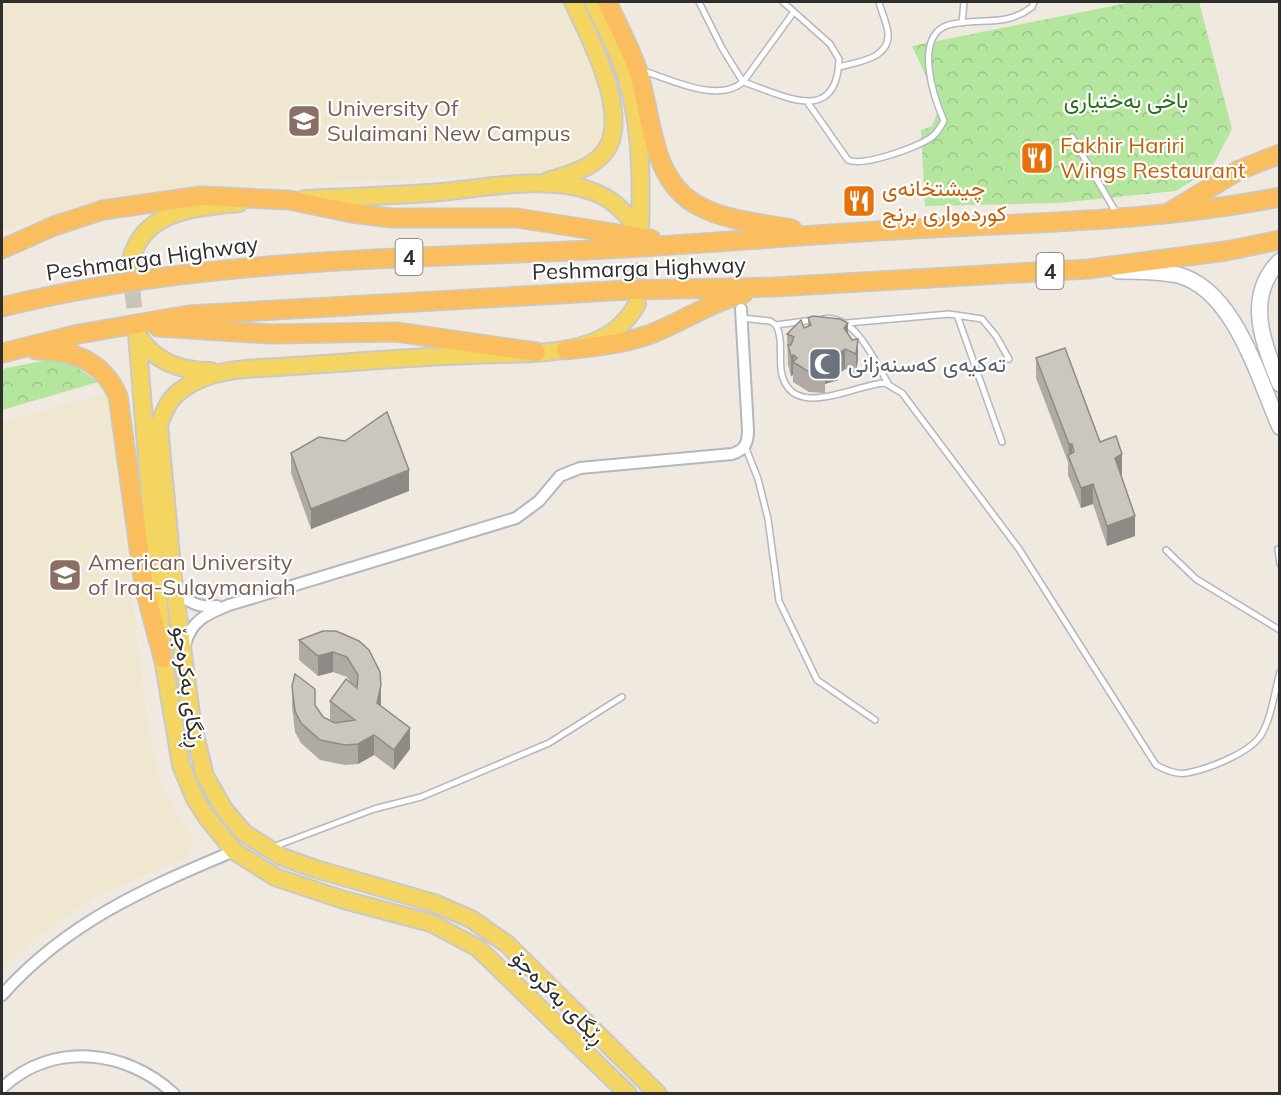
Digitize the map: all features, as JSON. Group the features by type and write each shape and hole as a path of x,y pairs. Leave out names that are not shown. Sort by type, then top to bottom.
{"highway":[{"path":"607,2 637,69 657,152 666,174 682,194 698,206 724,216 820,234"},
{"path":"1165,216 1233,174 1280,154"},
{"path":"2,249 80,217 131,204 201,196 289,200 352,213 391,218 517,218 685,244"},
{"name":"Peshmarga Highway","path":"2,307 169,276 257,267 1165,216 1280,197"},
{"name":"Peshmarga Highway","path":"9,351 79,334 188,315 628,290 774,287 1088,269 1214,253 1280,240"},
{"path":"566,350 633,340 668,327 720,300 774,287"},
{"path":"79,334 149,327 270,334 396,332 536,352"},
{"path":"9,351 51,350 80,356 97,367 115,389 128,449 144,586 163,658"}],"main road":[{"path":"537,185 586,166 601,156 610,140 612,105 607,81 573,2"},
{"path":"130,264 140,237 162,218 213,206 289,200 537,185 577,188 603,196 617,204 639,230 639,155 630,88 618,55 592,2"},
{"path":"1280,261 1268,276 1259,301 1261,332 1280,384"},
{"path":"1088,269 1159,272 1192,280 1215,297 1226,309 1280,427"},
{"name":"ڕێگای بەکرەجۆ","path":"628,1094 493,960 458,936 431,923 292,884 257,868 234,851 208,819 187,782 176,747 163,658 137,333 148,349 172,366 189,371 229,370 566,350 597,341 615,332 628,320 637,304"},
{"path":"1254,369 1272,363"},
{"name":"ڕێگای بەکرەجۆ","path":"229,370 194,382 181,390 165,409 159,425 173,578 192,722 205,776 224,809 261,845 316,869 434,903 471,919 514,950 658,1094"},
{"path":"234,851 261,845"}],"street":[{"path":"184,651 189,631 198,619 229,605 516,518 539,501 560,476 580,468 732,454 745,446 748,430 741,314"},
{"path":"173,578 180,592 189,601 206,607 229,605"},
{"path":"2,995 51,949 98,915 144,890 234,851"},
{"path":"2,1088 18,1075 45,1062 91,1056 136,1066 174,1094"}],"lane":[{"path":"699,2 722,48 743,82 808,102 827,96 833,89 839,59 830,44 783,2"},
{"path":"838,67 872,58 884,49 888,34 879,2"},
{"path":"962,23 964,2"},
{"path":"808,102 848,160 855,164 888,155 929,139 944,121 936,102 927,58 939,31 947,26 962,23 1003,22 1021,16 1032,7 1034,2"},
{"path":"637,69 715,92 735,89 743,82 793,13"},
{"path":"1072,138 1119,218"},
{"path":"741,314 776,325 833,317 847,323 957,315 982,319 996,336 1009,359"},
{"path":"957,315 1002,442"},
{"path":"847,323 889,384 902,393 1018,549 1156,765 1170,771 1187,773 1247,750 1260,737 1266,725 1280,672"},
{"path":"776,325 783,377 788,388 796,394 815,399 880,383 889,384"},
{"path":"745,446 758,479 768,519 779,602 817,680 875,720"},
{"path":"1278,549 1280,564"},
{"path":"1166,550 1205,585 1280,630"},
{"path":"261,845 374,809 421,797 549,743 622,697"}],"shaded area":[{"name":"University Of Sulaimani New Campus","path":"2,2 564,2 597,75 607,115 604,136 599,146 575,163 543,172 183,190 107,202 2,230"},
{"name":"American University of Iraq-Sulaymaniah","path":"107,393 148,727 162,786 195,843 187,857 95,897 38,936 2,969 2,422"}],"green space":[{"name":"باخی بەختیاری","path":"1132,2 1199,2 1232,129 1212,167 1176,191 1058,203 925,206 921,130 932,126 940,106 912,46"},
{"path":"62,357 98,382 2,410 2,369"}],"building":[{"path":"813,316 840,319 848,323 844,328 852,340 858,339 856,354 845,349 838,354 838,360 825,364 825,373 809,372 793,362 797,358 794,355 791,356 788,345 791,345 794,337 787,334 801,320 804,328 811,325 808,318"},
{"path":"1065,348 1100,442 1116,436 1122,454 1115,458 1135,516 1107,526 1093,484 1081,488 1068,455 1074,452 1072,444 1069,444 1036,358"},
{"path":"387,412 409,470 311,509 291,453 319,437 345,441"},
{"path":"323,631 336,631 359,641 369,650 380,672 381,685 377,703 410,728 394,750 374,735 358,744 345,745 320,740 301,723 295,711 292,686 295,674 315,689 315,705 323,717 335,723 355,720 330,701 346,679 357,688 358,675 347,657 333,652 318,656 299,640"}],"tunnel":[{"path":"637,303 639,233"},
{"path":"130,268 137,333"}],"place":[{"name":"University Of Sulaimani New Campus","path":"304,121"},
{"name":"Fakhir Hariri Wings Restaurant","path":"1037,158"},
{"name":"چيشتخانەی کوردەواری برنج","path":"859,201"},
{"name":"تەکیەی کەسنەزانی","path":"825,364"},
{"name":"American University of Iraq-Sulaymaniah","path":"65,575"}]}
